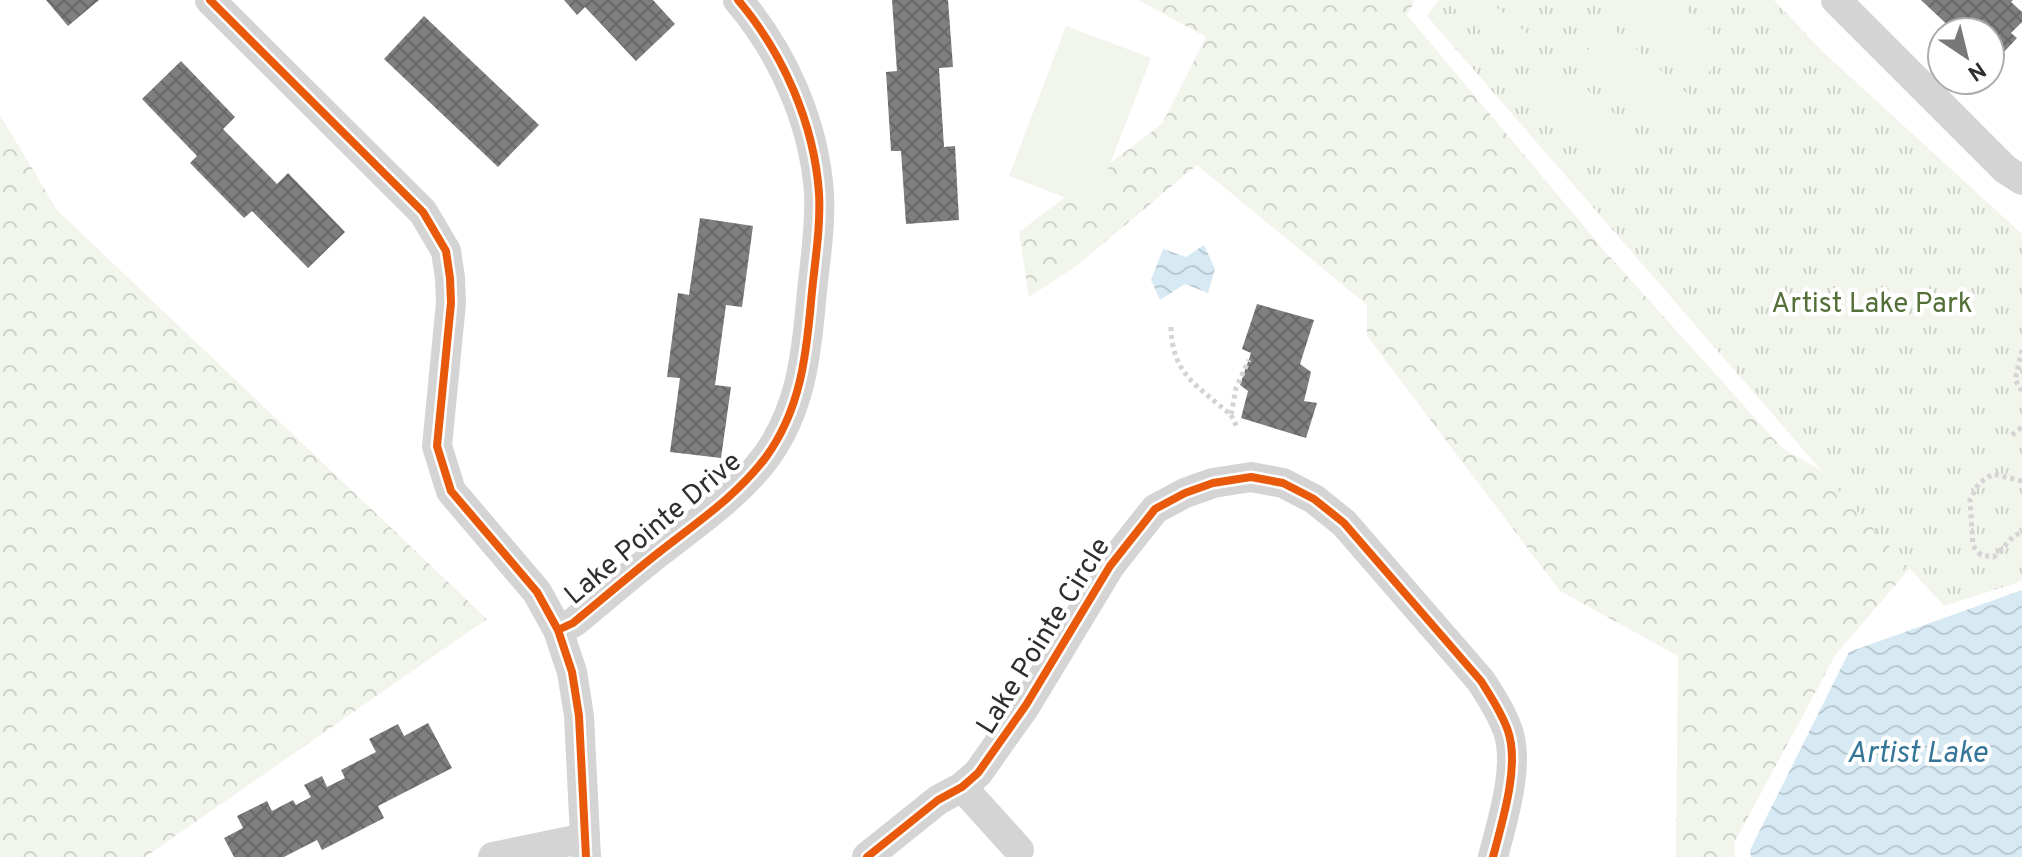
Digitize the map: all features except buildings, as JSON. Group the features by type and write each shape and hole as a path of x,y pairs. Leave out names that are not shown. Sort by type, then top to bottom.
{"street":[{"name":"Lake Pointe Drive","path":"210,0 423,212 446,251 451,303 437,446 451,491 537,592 558,630 572,672 579,716 585,847"},
{"name":"Lake Pointe Drive","path":"558,630 573,623 744,483 778,440 800,390 806,359 818,217 819,194 814,153 803,114 772,46 738,0"},
{"path":"1836,0 2005,169 2022,180"},
{"name":"Lake Pointe Circle","path":"867,857 938,800 962,787 978,773 997,748 1110,566 1155,509 1213,483 1251,477 1283,483 1314,499 1344,523 1481,681 1510,735 1507,797 1493,857"},
{"path":"962,787 1019,850"},
{"path":"493,857 585,847"}],"path":[{"path":"1171,327 1174,359 1187,376 1231,415 1237,427"},
{"path":"2022,350 2015,380 2022,391"},
{"path":"1231,415 1236,388 1249,360"},
{"path":"2012,435 2022,427"},
{"path":"2022,481 1993,474 1979,483 1970,500 1973,546 1981,555 1994,557 2022,532"}],"green space":[{"path":"1138,0 1415,0 1407,15 1602,248 1782,448 1891,510 1916,561 1836,654 1734,843 1735,857 1676,857 1678,656 1560,591 1367,336 1367,305 1197,165 1075,267 1029,297 1019,232 1162,124 1206,37"},
{"name":"Artist Lake Park","path":"1439,0 1774,0 1823,52 2022,234 2022,581 1944,606 1847,500 1427,16"},
{"path":"1445,0 1488,0 1534,39 1515,60"},
{"path":"1630,0 1675,0 1730,48 1697,85 1617,15"},
{"path":"1609,25 1690,96 1657,133 1577,63"},
{"path":"1066,26 1151,58 1093,208 1009,176"},
{"path":"1546,71 1560,83 1568,73 1648,143 1616,181 1536,111 1541,103 1528,92"},
{"path":"0,115 57,210 487,619 145,857 0,857"}],"water":[{"path":"1204,245 1215,269 1208,293 1185,284 1160,300 1151,280 1163,249 1186,257"},
{"name":"Artist Lake","path":"2022,590 2022,857 1751,857 1750,850 1849,652"}],"cycle path":[{"path":"210,0 423,212 446,251 451,303 437,446 451,491 537,592 558,630 572,672 579,716 586,857"},
{"path":"558,630 573,623 742,484 766,457 794,402 807,343 818,234 816,167 794,90 769,43 738,0"},
{"path":"867,857 938,800 962,787 978,773 1026,705 1110,566 1155,509 1213,483 1251,477 1283,483 1314,499 1344,523 1481,681 1503,718 1511,745 1511,777 1493,857"}]}
